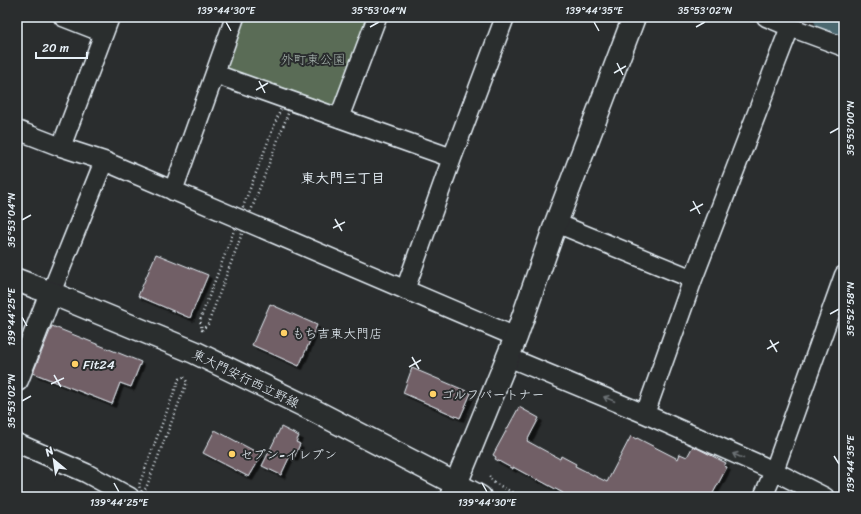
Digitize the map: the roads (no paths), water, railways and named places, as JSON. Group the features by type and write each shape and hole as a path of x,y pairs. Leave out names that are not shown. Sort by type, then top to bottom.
{"street":[{"path":"61,147 107,25 63,17"},
{"path":"173,190 235,17"},
{"path":"339,118 378,17"},
{"path":"405,290 452,158 505,17"},
{"path":"453,490 516,337 556,222 634,17"},
{"path":"766,17 844,47"},
{"path":"645,414 693,279 790,27"},
{"path":"215,74 452,158"},
{"path":"17,130 61,147 104,161 516,337"},
{"path":"17,380 104,161"},
{"path":"556,222 693,279"},
{"path":"763,497 774,471 844,275"},
{"name":"東大門安行西立野線","path":"17,280 194,352 311,409 453,490 480,497"},
{"path":"508,357 645,414 774,471 825,497"},
{"path":"17,443 136,495"}],"waterway":[{"path":"829,17 844,23"}],"place":[{"name":"もち吉東大門店","path":"284,333"},
{"name":"Fit24","path":"75,364"},
{"name":"ゴルフパートナー","path":"433,394"},
{"name":"セブン-イレブン","path":"232,454"}],"district":[{"name":"東大門三丁目","path":"343,178"}],"park label":[{"name":"外町東公園","path":"313,59"}]}
